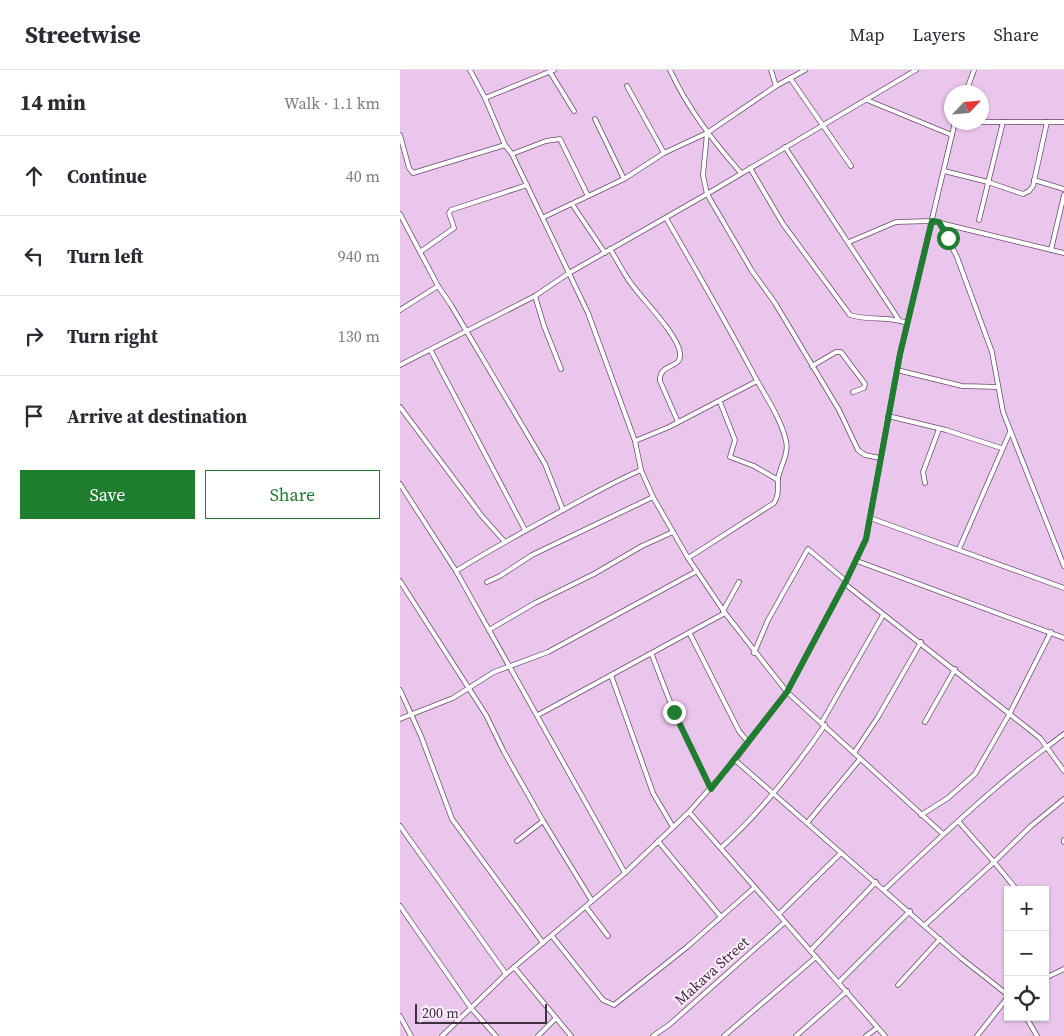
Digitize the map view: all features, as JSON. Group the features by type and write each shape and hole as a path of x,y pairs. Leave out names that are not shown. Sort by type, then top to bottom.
{"street":[{"path":"670,70 680,92 707,133 741,173"},
{"path":"771,70 776,86"},
{"path":"544,217 624,178 664,153 707,133 776,86 805,70"},
{"path":"400,365 431,351 535,296 569,273 824,126 916,70"},
{"path":"969,85 974,70"},
{"path":"472,71 505,145 512,154 544,217 588,313 635,441 641,470 653,496 688,558 754,653 787,692 943,834"},
{"path":"485,98 551,71 574,111"},
{"path":"790,78 851,166"},
{"path":"627,86 664,153"},
{"path":"867,100 952,135"},
{"path":"595,119 624,178"},
{"path":"989,122 1064,122"},
{"path":"979,220 1004,122"},
{"path":"944,171 988,182 1023,194 1029,192 1034,180 1048,122"},
{"path":"442,1036 506,974 625,873 689,812 735,760 787,692 857,561 866,539 907,323 919,281 953,130"},
{"path":"707,133 703,175 707,194 752,271 775,302 839,410 858,450 865,455 880,458"},
{"path":"400,135 409,168 413,173 505,145"},
{"path":"512,154 546,141 560,139 588,196"},
{"path":"785,147 900,320"},
{"path":"750,168 783,224 850,315 859,318 900,320 907,323"},
{"path":"1034,180 1064,189"},
{"path":"420,252 454,228 449,213 451,210 527,185"},
{"path":"1051,250 1064,195"},
{"path":"572,204 605,252"},
{"path":"400,214 438,286 545,464 563,510"},
{"path":"666,218 757,381 786,440 787,448 774,503 688,558"},
{"path":"849,242 896,222 932,221 1064,253"},
{"path":"939,222 957,256 992,352 1003,412 1064,566"},
{"path":"610,249 631,285 665,325 680,350 677,363 662,370 659,374 660,381 678,422"},
{"path":"400,310 438,286"},
{"path":"535,296 544,326 561,369"},
{"path":"431,351 525,530"},
{"path":"812,366 836,352 841,352 865,384 864,388 854,392"},
{"path":"897,370 962,386 998,387"},
{"path":"635,441 720,402 757,381"},
{"path":"720,402 735,440 730,457 754,466 778,480"},
{"path":"400,407 481,514 504,541"},
{"path":"888,416 939,428 1001,448"},
{"path":"925,483 923,472 939,428"},
{"path":"958,549 1001,448 1010,432"},
{"path":"456,571 504,541 600,488 641,470"},
{"path":"400,484 456,571 625,873"},
{"path":"487,582 500,576 532,555 653,496"},
{"path":"870,518 931,542 958,549 1064,588"},
{"path":"489,630 535,603 594,574 642,546 673,532"},
{"path":"754,653 768,620 808,549 883,615 955,669 1040,738 1064,771"},
{"path":"1059,554 1064,553"},
{"path":"857,561 1064,638"},
{"path":"400,719 453,698 510,665 548,652 697,571"},
{"path":"400,581 486,715 504,752 543,821 592,901"},
{"path":"538,715 690,634 724,612 739,582"},
{"path":"721,848 745,826 788,778 824,724 883,615"},
{"path":"922,814 948,798 975,774 1010,713 1051,632"},
{"path":"690,634 739,731 748,742"},
{"path":"854,753 878,717 920,642"},
{"path":"652,655 674,712 711,789"},
{"path":"925,722 955,669"},
{"path":"611,675 653,793 672,827"},
{"path":"400,690 452,819 543,943"},
{"path":"886,890 943,834 959,822 997,786 1064,734"},
{"path":"806,823 860,759"},
{"path":"735,760 1004,993"},
{"path":"925,925 1031,826 1064,799"},
{"path":"689,812 885,1036"},
{"path":"518,841 543,821"},
{"path":"959,822 1014,886"},
{"path":"400,826 506,974"},
{"path":"658,841 721,917"},
{"path":"779,914 841,853"},
{"path":"811,950 876,882"},
{"path":"552,936 603,1000 614,1005 755,887"},
{"path":"400,906 471,1008 496,1036"},
{"path":"586,906 608,936"},
{"path":"839,982 910,911"},
{"name":"Makava Street","path":"652,1036 669,1025 786,922"},
{"path":"898,985 940,939"},
{"path":"724,1036 816,957"},
{"path":"514,967 571,1036"},
{"path":"1049,976 1064,969"},
{"path":"796,1036 847,991"},
{"path":"977,1036 1004,1001"},
{"path":"400,1017 410,1036"},
{"path":"538,1036 556,1018"},
{"path":"1028,1021 1036,1036"},
{"path":"866,1036 877,1028"}],"route":[{"path":"674,712 711,789 787,692 857,561 866,539 900,354 932,221 939,222 948,238"}]}
